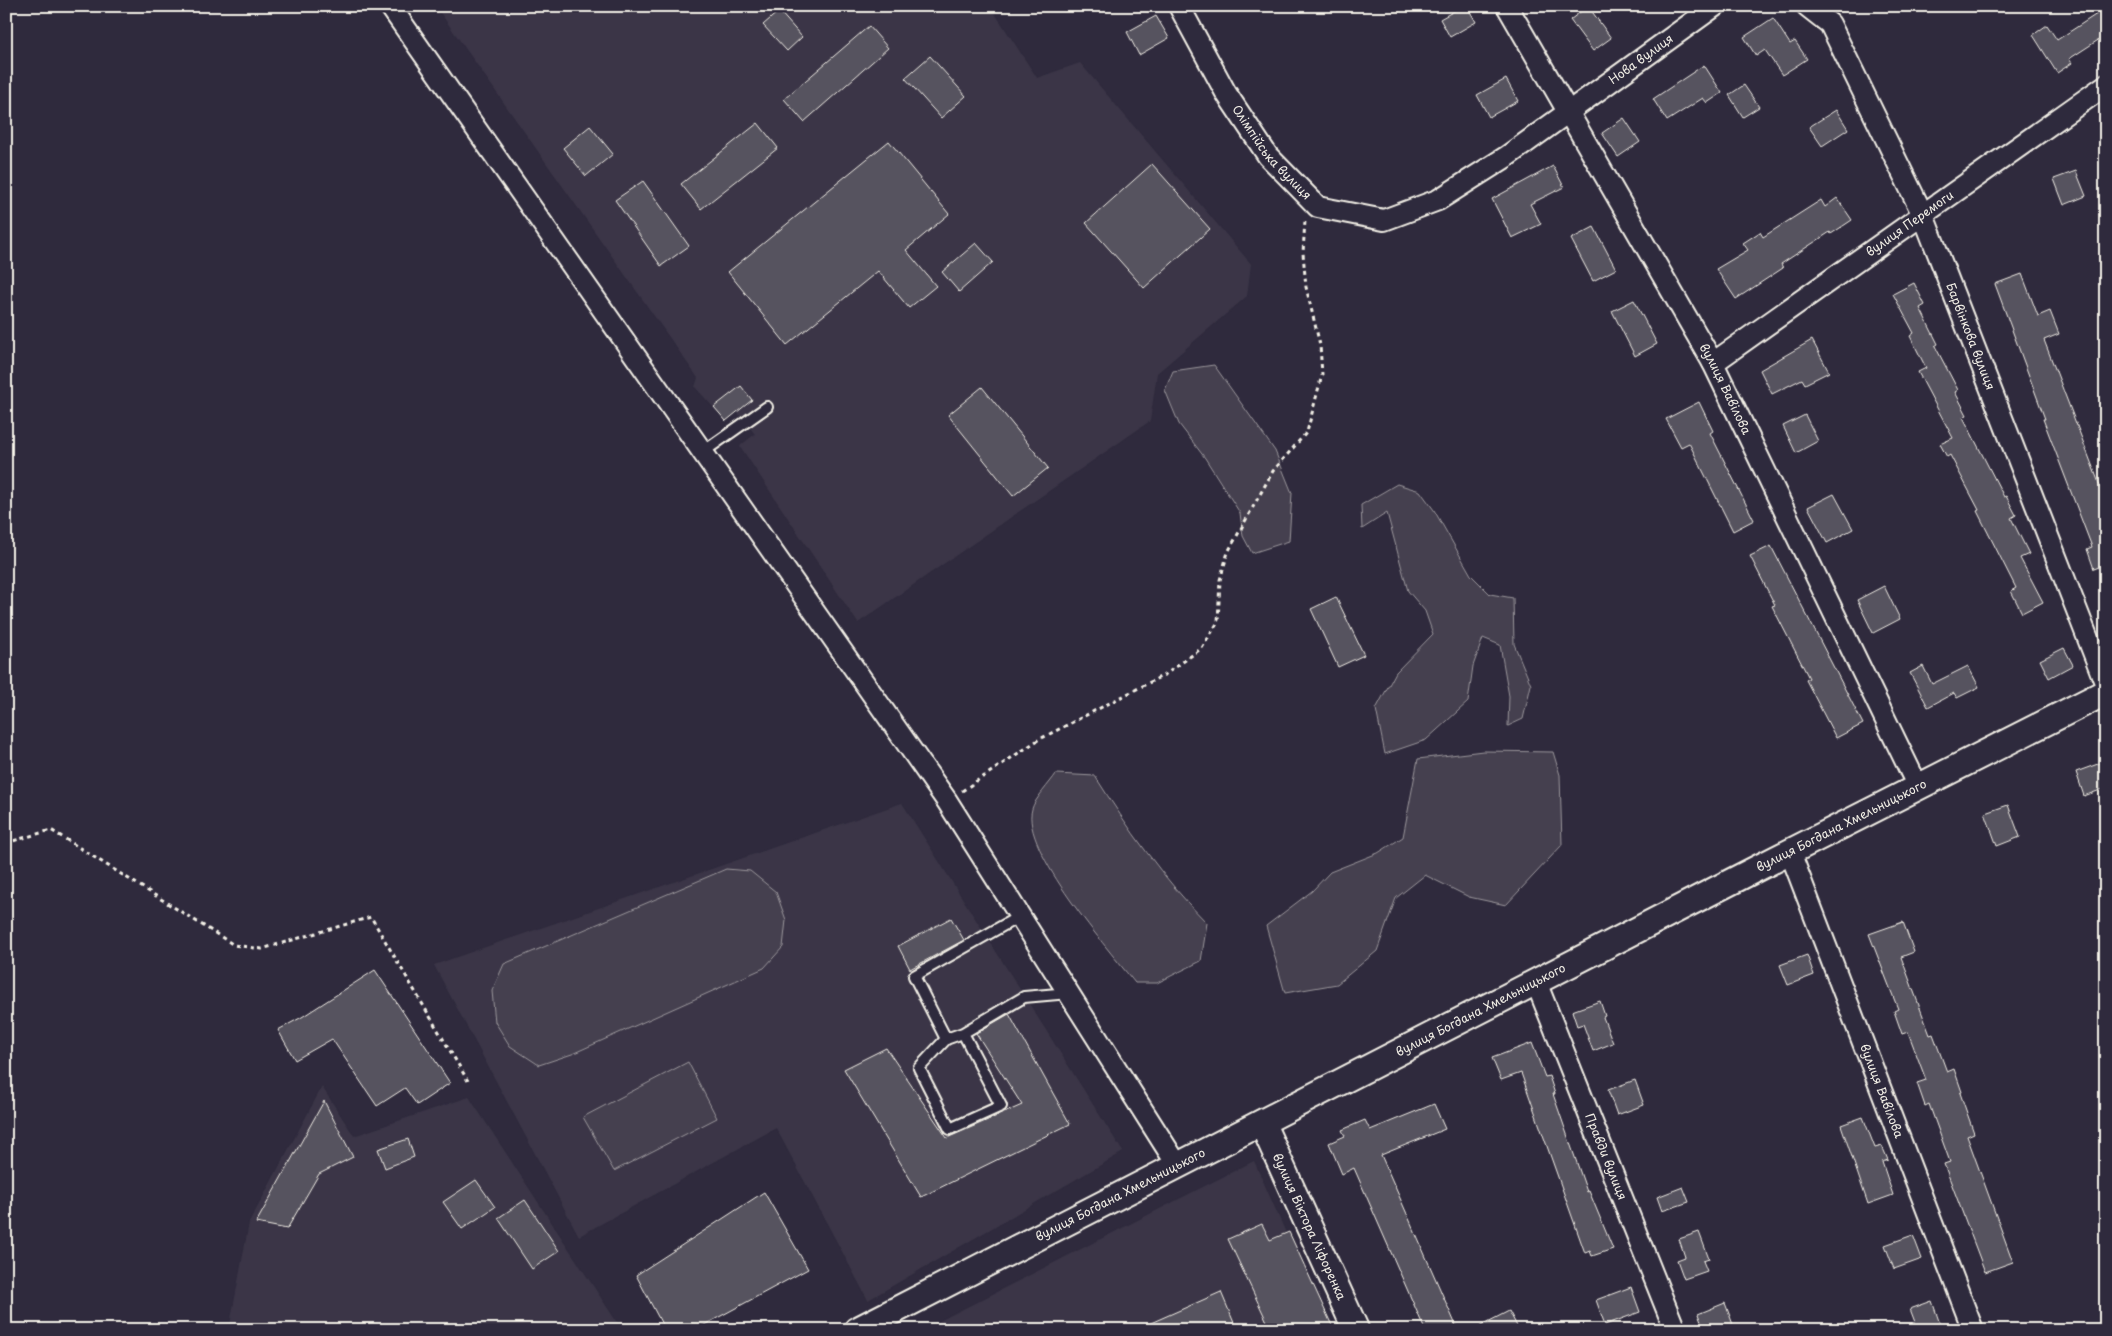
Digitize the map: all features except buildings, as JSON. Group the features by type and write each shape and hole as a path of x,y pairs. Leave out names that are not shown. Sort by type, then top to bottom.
{"street":[{"path":"390,6 947,801 1178,1166"},
{"name":"Олімпійська вулиця","path":"1179,6 1226,93 1268,156 1318,207 1384,220 1438,200 1506,157 1567,112"},
{"name":"вулиця Вавілова","path":"1507,6 1713,363 1918,787"},
{"name":"Нова вулиця","path":"1567,112 1715,6"},
{"name":"Барвінкова вулиця","path":"1807,6 1830,24 1923,215 2106,685"},
{"name":"вулиця Перемоги","path":"1713,363 2106,85"},
{"name":"вулиця Богдана Хмельницького","path":"858,1330 2106,692"},
{"name":"вулиця Вавілова","path":"1790,852 1973,1330"},
{"name":"Правди вулиця","path":"1536,982 1675,1330"},
{"name":"вулиця Віктора Ліфоренка","path":"1262,1123 1356,1330"}],"lane":[{"path":"703,452 767,407"},
{"path":"946,1039 914,976 1020,916"},
{"path":"963,1033 1001,1106 950,1129 919,1068 946,1039 963,1033 1024,997 1069,993"}],"path":[{"path":"947,801 1038,740 1166,674 1202,648 1218,622 1220,580 1228,552 1273,470 1307,432 1322,375 1320,345 1306,287 1303,253 1306,216 1304,193"},
{"path":"6,842 51,830 234,945 262,949 371,917 468,1082"}],"shaded area":[{"path":"440,6 990,6 1037,78 1080,63 1251,264 1247,296 1157,373 1150,421 858,623 740,446 755,434 737,412 726,421 695,387 698,378 437,8"},
{"path":"1214,365 1275,451 1292,493 1289,541 1252,553 1243,536 1240,513 1205,458 1179,424 1165,390 1173,371"},
{"path":"1397,484 1420,491 1434,510 1471,575 1490,594 1513,598 1514,644 1531,685 1523,719 1508,726 1509,696 1500,645 1483,638 1473,666 1468,702 1426,740 1385,754 1376,709 1396,672 1433,634 1425,611 1408,591 1387,513 1362,529 1361,505"},
{"path":"1483,751 1553,752 1560,775 1562,845 1506,905 1469,897 1425,875 1396,898 1377,951 1337,984 1285,993 1266,926 1312,891 1330,872 1378,853 1403,837 1418,759"},
{"path":"1056,774 1095,776 1147,852 1176,889 1207,923 1201,961 1157,983 1135,983 1088,924 1053,873 1040,849 1032,827 1033,805"},
{"path":"902,803 1123,1152 868,1300 776,1128 579,1236 434,965"},
{"path":"726,869 750,871 776,892 786,920 783,947 764,968 572,1054 539,1065 510,1046 495,1022 492,991 504,964"},
{"path":"688,1062 717,1118 614,1171 583,1117"},
{"path":"322,1087 354,1136 469,1097 622,1330 229,1330 249,1223"},
{"path":"1254,1161 1329,1330 922,1330"}]}
